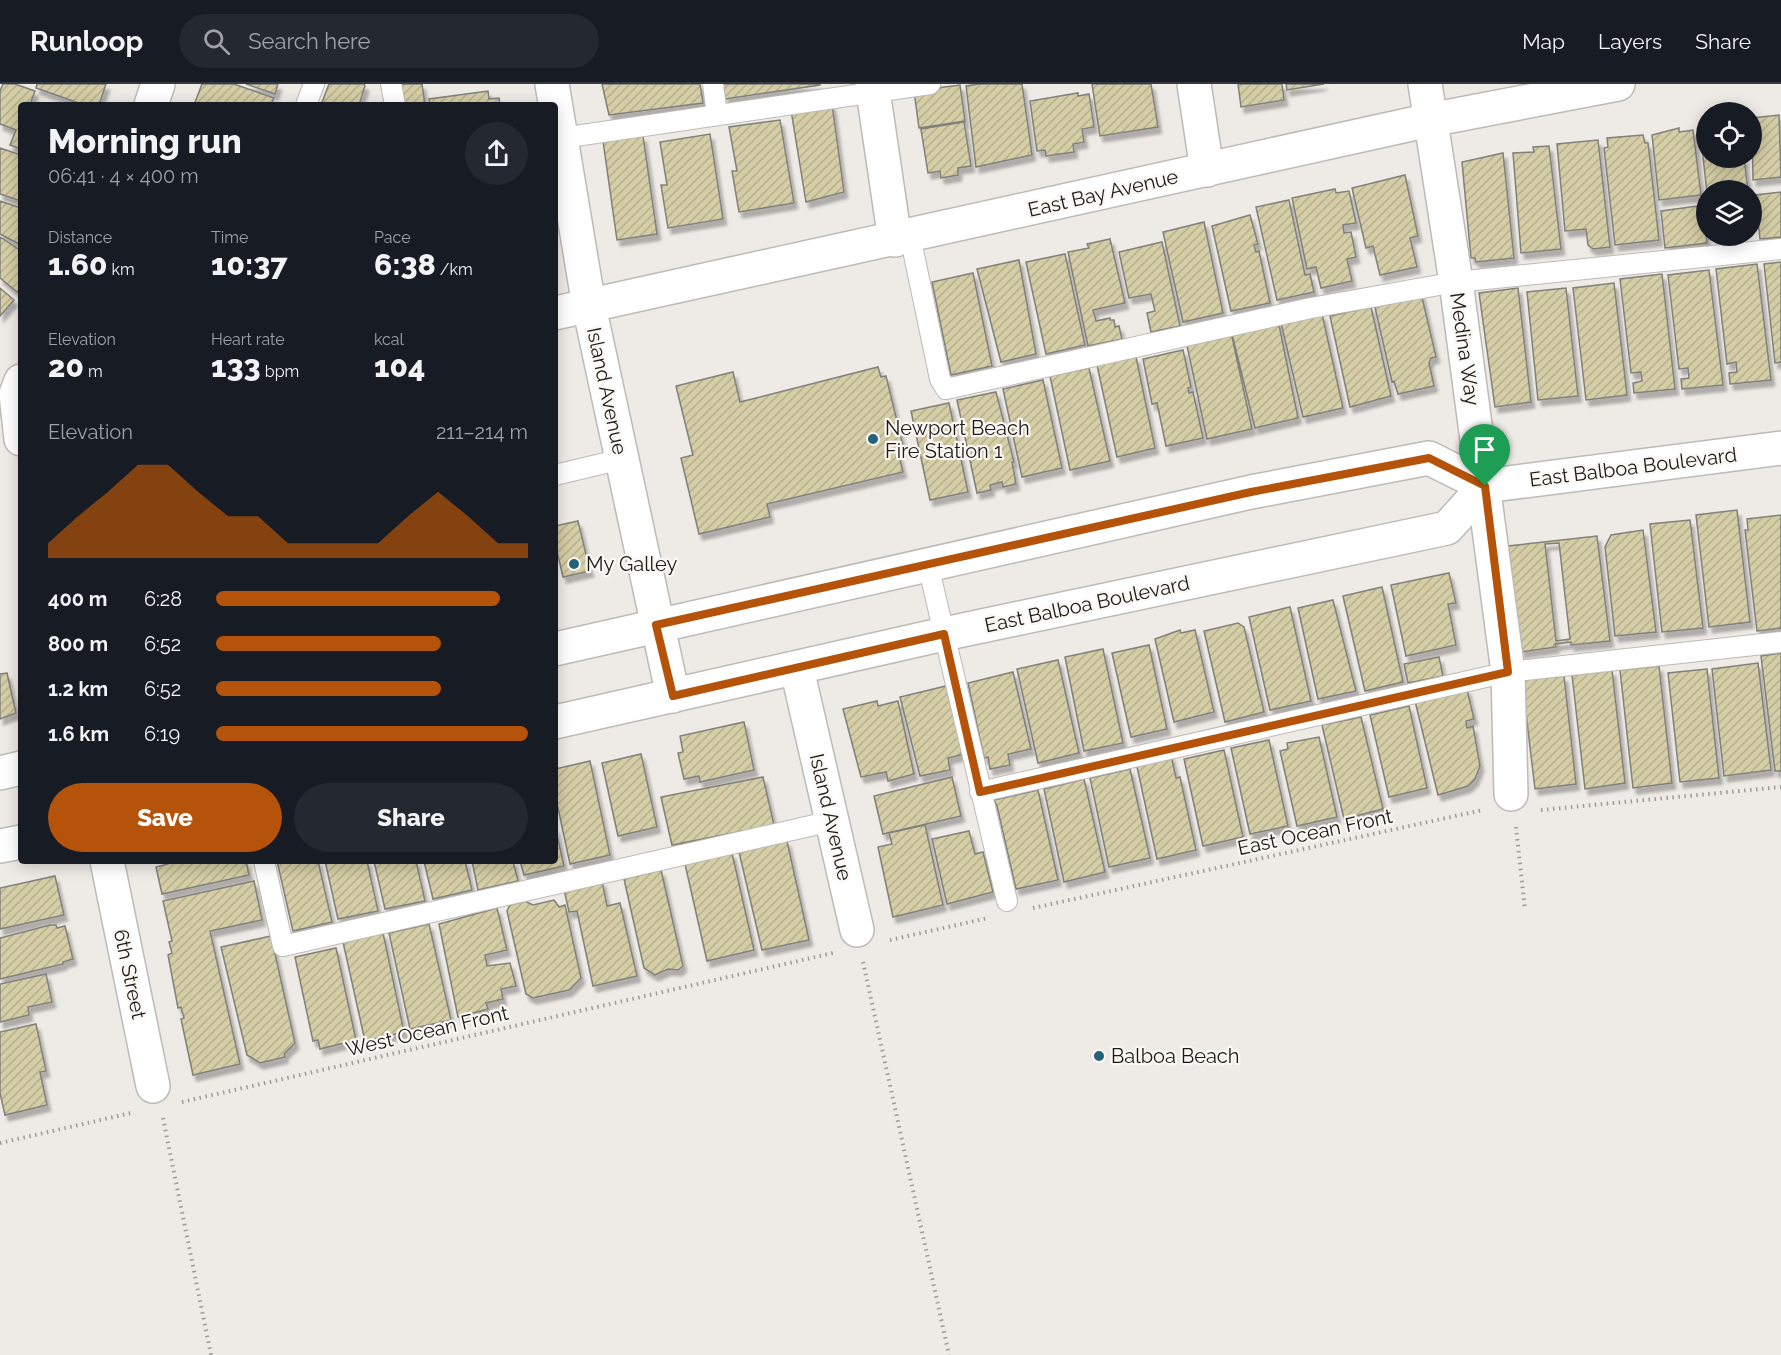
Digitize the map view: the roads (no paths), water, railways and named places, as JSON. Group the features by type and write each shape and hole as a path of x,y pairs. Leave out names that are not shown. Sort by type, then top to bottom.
{"street":[{"path":"152,102 158,84"},
{"name":"Island Avenue","path":"552,84 554,102"},
{"path":"1194,84 1207,170"},
{"name":"Medina Way","path":"1425,84 1485,486 1508,672 1513,809"},
{"name":"East Bay Avenue","path":"558,312 1430,120 1611,84"},
{"path":"873,88 902,238"},
{"name":"Island Avenue","path":"558,144 589,306 673,696"},
{"path":"15,435 18,389"},
{"name":"East Balboa Boulevard","path":"558,721 944,634 1447,528 1485,486 1781,448"},
{"path":"558,648 1239,495 1429,458 1485,486"},
{"name":"Island Avenue","path":"797,669 860,946"},
{"path":"0,773 18,769"},
{"path":"0,846 18,843"},
{"name":"6th Street","path":"108,864 156,1102"}],"lane":[{"path":"307,102 314,84"},
{"path":"392,84 394,102"},
{"path":"713,84 717,115"},
{"path":"558,139 873,88 930,84"},
{"path":"902,238 940,379 946,389 1311,308 1456,282 1781,249"},
{"path":"558,474 622,459"},
{"path":"928,565 1009,909"},
{"path":"980,792 1508,672 1781,642"},
{"path":"265,864 284,946 832,821"}],"place":[{"name":"Newport Beach Fire Station 1","path":"873,439"},
{"name":"My Galley","path":"574,564"},
{"name":"Balboa Beach","path":"1099,1056"}]}
